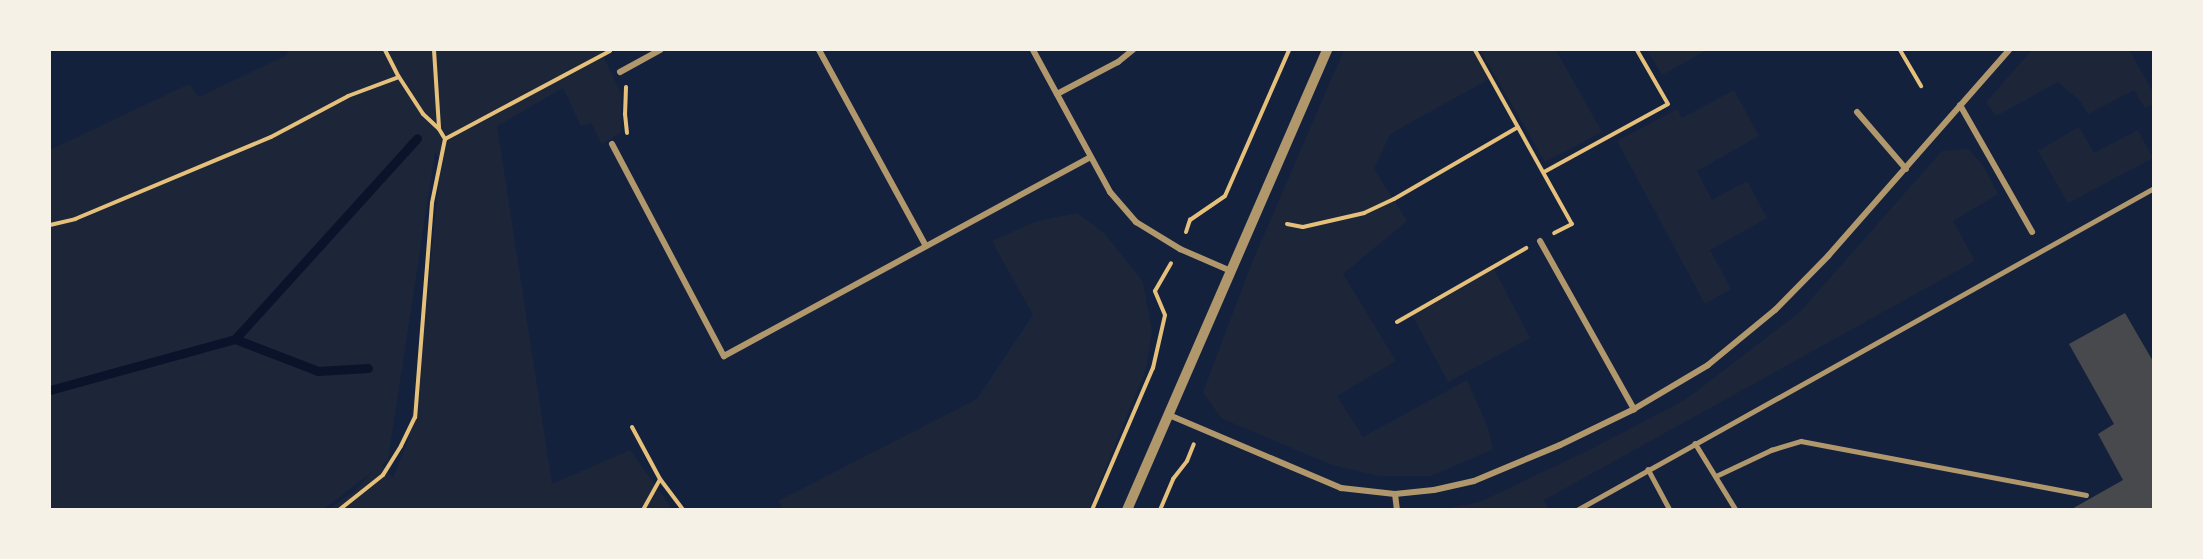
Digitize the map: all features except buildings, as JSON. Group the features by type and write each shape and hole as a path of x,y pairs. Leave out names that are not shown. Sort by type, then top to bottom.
{"street":[{"path":"620,72 660,50"},
{"path":"819,50 926,246"},
{"path":"1033,50 1110,192 1136,222 1180,249 1231,271"},
{"path":"1057,94 1118,62 1133,50"},
{"path":"1127,510 1327,50"},
{"path":"1169,415 1341,488 1395,494 1434,490 1474,481 1560,445 1634,409 1708,365 1775,309 1828,256 2009,50"},
{"path":"1960,105 2032,232"},
{"path":"1857,111 1906,169"},
{"path":"612,144 724,356 1091,157"},
{"path":"1540,241 1634,409"},
{"path":"1395,494 1396,510"}],"lane":[{"path":"1577,510 2154,188"},
{"path":"1716,476 1772,450 1801,441 2086,495"},
{"path":"1695,443 1736,510"},
{"path":"1648,469 1670,510"}],"path":[{"path":"339,510 384,474 402,446 415,417 432,203 445,140 439,129 423,114 385,50"},
{"path":"434,50 439,129"},
{"path":"445,140 610,50 627,91 625,114 628,137 612,144"},
{"path":"1190,220 1225,196 1289,50"},
{"path":"1397,322 1572,224 1475,50"},
{"path":"1544,172 1668,104 1637,50"},
{"path":"1900,50 1921,86"},
{"path":"50,225 75,219 206,164 271,136 348,96 399,77"},
{"path":"1287,224 1303,227 1364,213 1394,199 1518,127"},
{"path":"1092,510 1153,368 1166,315 1155,291"},
{"path":"632,428 660,479 684,510"},
{"path":"1160,510 1173,479 1187,461"},
{"path":"643,510 660,479"}],"shaded area":[{"path":"288,50 600,50 621,93 621,133 602,144 591,123 581,126 563,88 497,126 552,484 630,450 672,509 329,509 356,490 373,471 324,509 50,509 50,150 189,84 199,97 287,55","holes":["435,152 441,162 425,313 408,440 393,478 382,465 388,460"]},
{"path":"1344,50 1475,50 1491,78 1390,134 1374,169 1407,221 1343,274 1396,361 1337,396 1363,437 1467,380 1488,428 1493,449 1431,476 1379,476 1332,465 1221,418 1203,392 1251,265"},
{"path":"1480,50 1556,50 1602,132 1545,162"},
{"path":"1647,50 1707,50 1662,75"},
{"path":"2032,50 2129,50 2153,92 2153,104 2145,108 2134,90 2088,114 2080,101 2058,82 1996,116 1986,102"},
{"path":"1734,90 1759,136 1697,171 1712,200 1747,181 1767,218 1710,250 1731,289 1705,304 1617,141 1677,109 1682,118"},
{"path":"2079,127 2094,153 2138,130 2153,158 2068,203 2038,151"},
{"path":"1968,149 1982,164 1998,194 1953,221 1975,261 1544,500 1548,509 1443,509 1480,502 1591,449 1685,400 1800,312 1942,151"},
{"path":"1077,213 1104,233 1143,282 1152,331 1146,369 1089,509 783,509 778,501 977,399 1033,315 992,241 1034,222"},
{"path":"1494,269 1530,338 1448,382 1411,313"}],"waterway":[{"path":"50,390 235,339 417,138"},
{"path":"235,339 318,371 368,368"}]}
